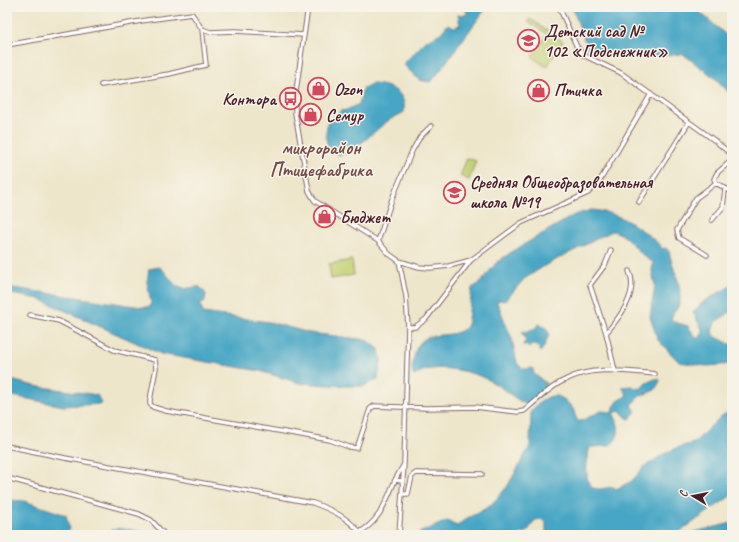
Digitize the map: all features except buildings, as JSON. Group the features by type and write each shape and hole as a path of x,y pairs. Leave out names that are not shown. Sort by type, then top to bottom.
{"street":[{"path":"308,7 295,98 295,114 309,191 315,201 378,241 389,254 399,261 419,267 430,268 449,266 471,260"},
{"path":"559,7 577,47 583,55 621,73 732,155"},
{"path":"7,45 147,20 192,14 202,29 206,65 169,74 101,85"},
{"path":"202,29 210,32 235,31 304,35"},
{"path":"408,327 415,327 426,319 471,260 521,223 581,197 594,189 651,94"},
{"path":"639,202 689,122"},
{"path":"378,241 387,211 412,151 420,137 431,126"},
{"path":"732,160 717,173 714,179 716,183 725,190 732,192"},
{"path":"707,255 679,238 677,230 696,198 716,183"},
{"path":"712,220 723,207 725,190"},
{"path":"611,250 605,265 590,285 606,333 615,371"},
{"path":"399,261 406,296 408,327 404,464 399,535"},
{"path":"606,333 626,306 631,292 632,280 629,271"},
{"path":"30,315 59,321 114,350 155,360 156,368 150,404 153,407 166,412 330,440 349,447 357,448 370,409 374,406 380,405 388,407 405,406 426,408 475,407 518,412 524,411 551,388 574,375 588,372 615,371 655,374"},
{"path":"7,446 313,503 333,510 347,519 360,532"},
{"path":"354,535 360,532 380,514 404,464"},
{"path":"402,494 408,494 412,476 416,473 482,474"},
{"path":"7,478 139,514 151,520 164,535"},
{"path":"395,480 402,481"}],"green space":[{"path":"530,19 563,41 547,67 532,57 547,34 528,22"},
{"path":"467,158 476,161 469,180 460,176"},
{"path":"352,260 354,275 331,279 329,264"}],"water":[{"path":"464,7 487,7 436,76 430,82 419,80 403,64 426,41 441,33 448,24 454,27 460,25 458,15 468,14"},
{"path":"572,7 695,8 732,40 732,96 716,79 683,54 643,57 589,52"},
{"path":"373,84 385,86 396,91 403,99 404,112 387,121 351,151 340,155 336,154 328,146 326,139 328,122 342,110 344,111 359,104 363,88"},
{"path":"591,210 601,211 620,217 646,233 661,246 661,249 666,248 669,251 680,288 680,301 671,318 671,321 688,326 696,338 700,338 702,329 693,312 703,302 732,285 732,311 715,322 712,332 714,336 732,345 732,364 707,366 679,362 658,340 650,317 655,285 652,271 653,262 643,255 623,236 612,231 546,265 524,279 505,301 499,300 497,302 512,339 517,363 523,369 533,368 534,374 546,383 542,393 529,405 523,403 484,378 464,371 442,368 431,369 414,376 412,365 417,347 422,341 429,337 460,332 467,327 472,288 480,283 497,262 574,215"},
{"path":"159,267 174,283 181,288 200,287 206,294 205,301 200,304 203,313 269,322 310,333 367,340 379,349 381,361 378,379 364,386 299,383 260,371 161,354 39,299 7,293 7,287 150,307 151,303 147,282 149,269"},
{"path":"539,324 547,329 549,334 544,347 540,352 538,346 531,345 529,348 523,345 526,340 522,332 533,330"},
{"path":"659,379 660,381 655,390 640,396 631,405 636,411 630,419 620,411 613,413 618,426 618,435 613,443 608,446 590,447 587,462 587,474 593,488 599,489 614,487 616,489 632,481 644,467 662,455 679,447 694,443 720,417 732,410 732,495 675,535 546,535 546,523 542,519 535,520 527,532 517,535 419,535 419,533 447,521 457,526 464,520 490,506 507,487 530,446 531,411 542,401 552,396 562,398 568,402 573,409 578,421 581,421 601,411 611,412 617,402 627,395 622,387 631,386 640,389 646,383"},
{"path":"11,380 35,386 97,395 102,404 63,406 13,396 7,394 7,382"},
{"path":"7,500 24,501 66,515 69,527 68,535 17,535 7,533"},
{"path":"732,523 732,535 682,535"},
{"path":"120,528 150,533 152,535 109,535 112,530"}],"place":[{"name":"Детский сад № 102 «Подснежник»","path":"528,41"},
{"name":"Ozon","path":"318,89"},
{"name":"Птичка","path":"539,90"},
{"name":"Контора","path":"291,99"},
{"name":"Семур","path":"310,115"},
{"name":"Средняя Общеобразовательная школа №19","path":"455,192"},
{"name":"Бюджет","path":"324,217"}],"district":[{"name":"микрорайон Птицефабрика","path":"321,159"}]}
